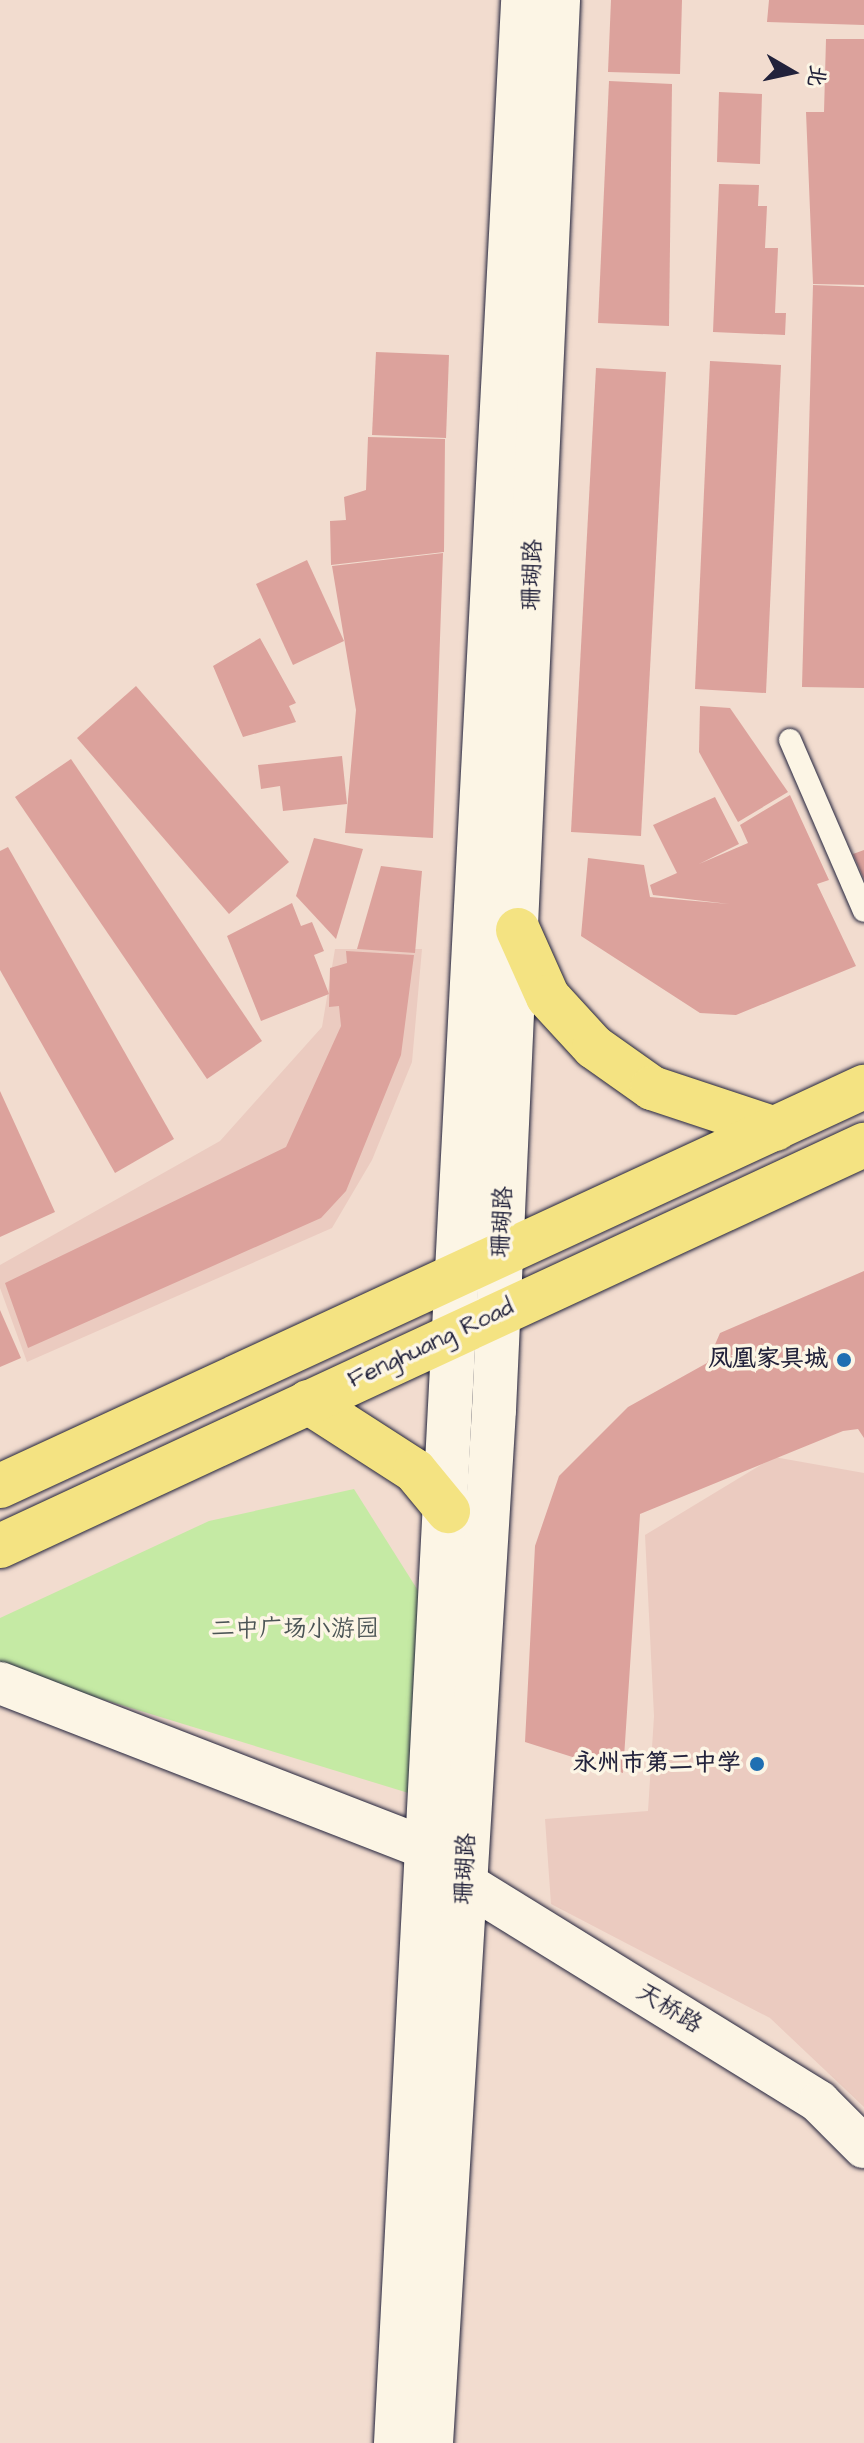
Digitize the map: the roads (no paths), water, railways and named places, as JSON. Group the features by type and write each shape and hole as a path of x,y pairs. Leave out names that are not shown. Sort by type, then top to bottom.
{"main road":[{"name":"珊瑚路","path":"396,2443 462,1273 523,0"},
{"name":"珊瑚路","path":"431,2443 499,1312 558,0"},
{"path":"518,930 548,997 594,1047 652,1088 775,1129"},
{"path":"0,1486 864,1087"},
{"name":"Fenghuang Road","path":"0,1546 864,1145"},
{"path":"308,1402 415,1471 448,1511"},
{"path":"95,1443 118,1492"}],"street":[{"path":"0,1683 430,1850"},
{"name":"天桥路","path":"465,1883 819,2102 864,2147"}],"lane":[{"path":"790,740 864,911"}],"place":[{"name":"凤凰家具城","path":"844,1360"},
{"name":"永州市第二中学","path":"757,1764"}],"park label":[{"name":"二中广场小游园","path":"295,1630"}]}
